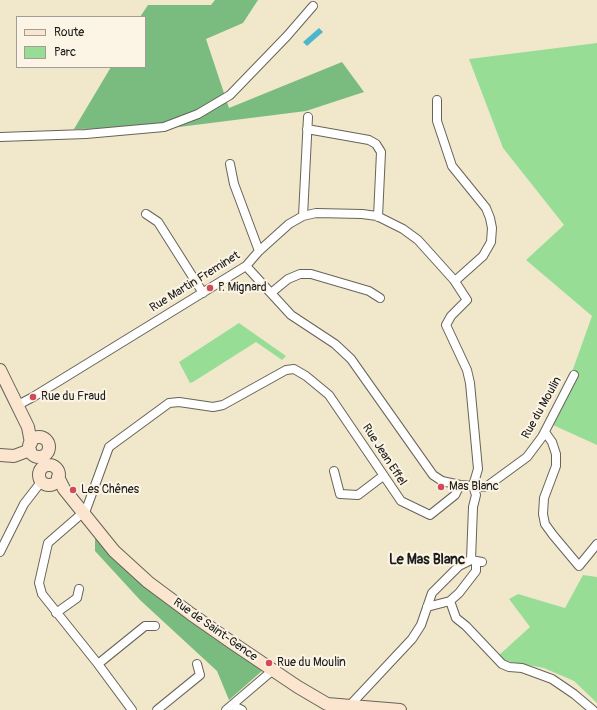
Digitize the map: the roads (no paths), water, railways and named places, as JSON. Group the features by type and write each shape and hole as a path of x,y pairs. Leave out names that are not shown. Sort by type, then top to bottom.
{"street":[{"path":"0,137 86,134 164,127 198,114 230,94 287,36 313,6"},
{"path":"437,100 437,121 452,166 486,208 492,228 491,242 482,256 455,281"},
{"path":"303,216 308,117"},
{"path":"307,129 369,140 376,144 381,152 378,217"},
{"path":"230,164 234,184 259,251"},
{"name":"Rue Martin Freminet","path":"18,405 246,266 259,251 289,224 303,216 316,213 362,214 378,217 403,229 418,240 455,281 467,300 451,316 446,325 467,370 470,383 478,469 473,486"},
{"path":"146,214 158,222 203,293"},
{"name":"Rue du Moulin","path":"246,266 291,315 335,344 351,359 433,475 442,481 460,486 486,487 527,457 544,432 574,375"},
{"path":"271,294 288,279 300,274 311,274 369,291 380,298"},
{"name":"Rue Jean Effel","path":"83,513 88,508 109,447 169,403 179,402 213,407 223,405 286,370 294,369 306,376 329,394 401,501 430,515 455,495 460,486"},
{"name":"Rue de Saint-Gence","path":"0,370 28,427 48,478 64,489 114,551 148,582 191,614 318,700 344,708 400,710"},
{"path":"544,432 552,442 556,454 556,466 544,498 543,514 546,524 579,566 597,544"},
{"path":"0,455 14,456 37,448"},
{"name":"Rue de Saint-Gence","path":"37,448 57,471 48,478"},
{"path":"334,471 340,494 358,495 383,476"},
{"path":"0,552 24,504 48,478"},
{"path":"427,607 450,601 459,594 476,571 473,507 476,495 473,486"},
{"path":"83,513 48,543 39,583 42,594 98,664 132,710"},
{"path":"344,708 353,702 412,639 421,625 432,593 459,566 476,561"},
{"path":"56,613 77,598 79,589"},
{"path":"450,601 456,618 466,626 502,664 509,667 522,668 552,679 574,694 593,710"},
{"path":"98,664 145,626 155,626"},
{"path":"156,710 200,675 197,664"},
{"path":"229,707 273,670"},
{"path":"229,707 242,710"}],"water":[{"path":"319,28 323,32 307,46 303,42"}],"place":[{"name":"P. Mignard","path":"210,288"},
{"name":"Rue du Fraud","path":"33,397"},
{"name":"Mas Blanc","path":"441,487"},
{"name":"Les Chênes","path":"73,490"},
{"name":"Rue du Moulin","path":"269,663"}],"district":[{"name":"Le Mas Blanc","path":"427,560"}]}
